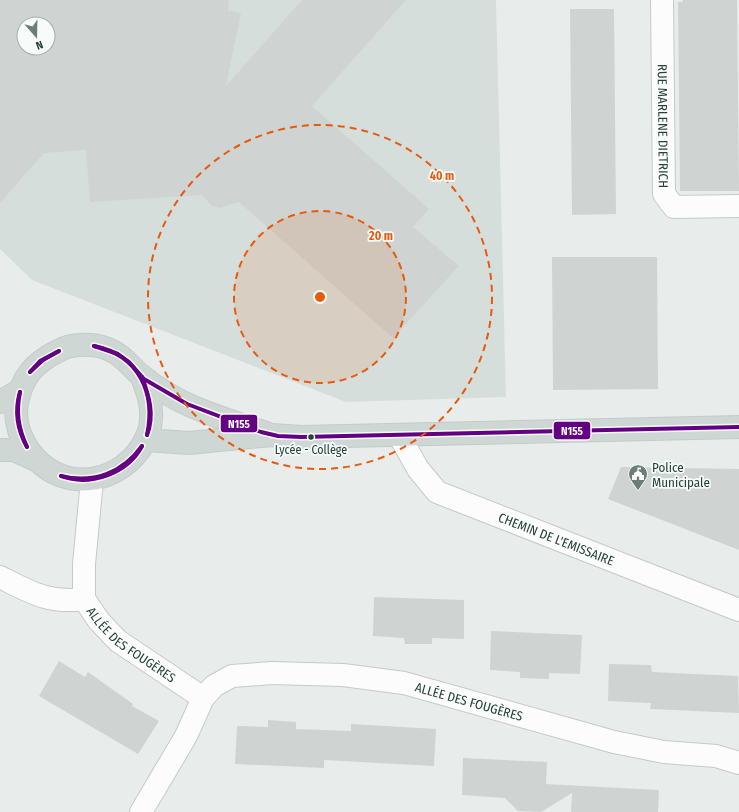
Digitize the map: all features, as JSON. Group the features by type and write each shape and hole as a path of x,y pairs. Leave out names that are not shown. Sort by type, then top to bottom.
{"main road":[{"path":"36,460 24,445 18,428 16,410 20,392 26,377 42,360 62,349 85,345 107,349 127,360 142,377 163,392 192,407 272,435"},
{"path":"0,450 14,450 36,460 52,472 72,479 92,480 114,473 133,459 146,440 152,419 150,398 142,377"},
{"path":"0,402 20,392"},
{"path":"146,440 189,444 272,435 301,437 739,427"}],"street":[{"name":"RUE MARLENE DIETRICH","path":"662,0 664,194 674,207 739,206"},
{"name":"CHEMIN DE L'EMISSAIRE","path":"399,435 418,469 437,492 739,610"},
{"name":"ALLÉE DES FOUGÈRES","path":"92,480 84,564 84,599 99,621 118,641 203,698"},
{"path":"0,578 38,596 66,601 84,599"},
{"name":"ALLÉE DES FOUGÈRES","path":"141,812 186,736 203,698 214,686 232,676 272,673 344,675 404,683 614,742 664,752 716,756 739,763"}],"shaded area":[{"path":"0,0 496,0 506,397 346,402 32,280 0,249"}],"building":[{"path":"0,0 229,0 228,11 241,13 226,86 302,0 406,0 312,106 429,209 413,227 459,266 393,338 239,202 219,208 211,205 202,195 90,202 86,150 44,153 0,203"},
{"path":"683,0 737,0 739,191 680,191 678,2 683,2"},
{"path":"570,9 614,9 616,214 572,215"},
{"path":"552,257 657,257 658,389 553,390"},
{"path":"621,467 739,469 739,550 608,499"},
{"path":"374,597 464,600 464,639 432,638 432,644 405,644 404,638 373,636"},
{"path":"491,631 582,635 580,674 549,673 549,679 520,678 520,672 490,670"},
{"path":"59,661 85,677 88,672 133,704 132,706 159,721 138,754 39,696"},
{"path":"609,664 651,665 652,672 738,676 739,713 650,709 651,703 608,701"},
{"path":"268,720 296,722 296,729 351,731 351,724 436,729 434,766 324,760 324,768 235,764 237,726 268,727"},
{"path":"463,758 547,762 546,784 659,790 658,812 571,812 572,793 541,812 518,811 505,798 462,795"}],"transit line":[{"name":"N155","path":"94,346 118,354 129,362 144,379 187,404 261,432 278,436 301,437 739,427"},
{"name":"N155","path":"94,346 110,351 123,358 133,367 141,378 149,405 147,435"},
{"name":"N155","path":"30,372 40,361 59,351"},
{"name":"N155","path":"30,372 43,360 59,351"},
{"name":"N155","path":"142,377 149,398 151,413 151,420 147,435"},
{"name":"N155","path":"20,392 18,413 22,433 27,447"},
{"name":"N155","path":"20,392 17,413 21,434 27,447"},
{"name":"N155","path":"61,476 84,478 106,474 126,463 142,446"},
{"name":"N155","path":"61,476 84,480 107,475 128,464 142,446"}],"place":[{"name":"Lycée - Collège","path":"311,437"},
{"name":"Police Municipale","path":"638,491"}]}
